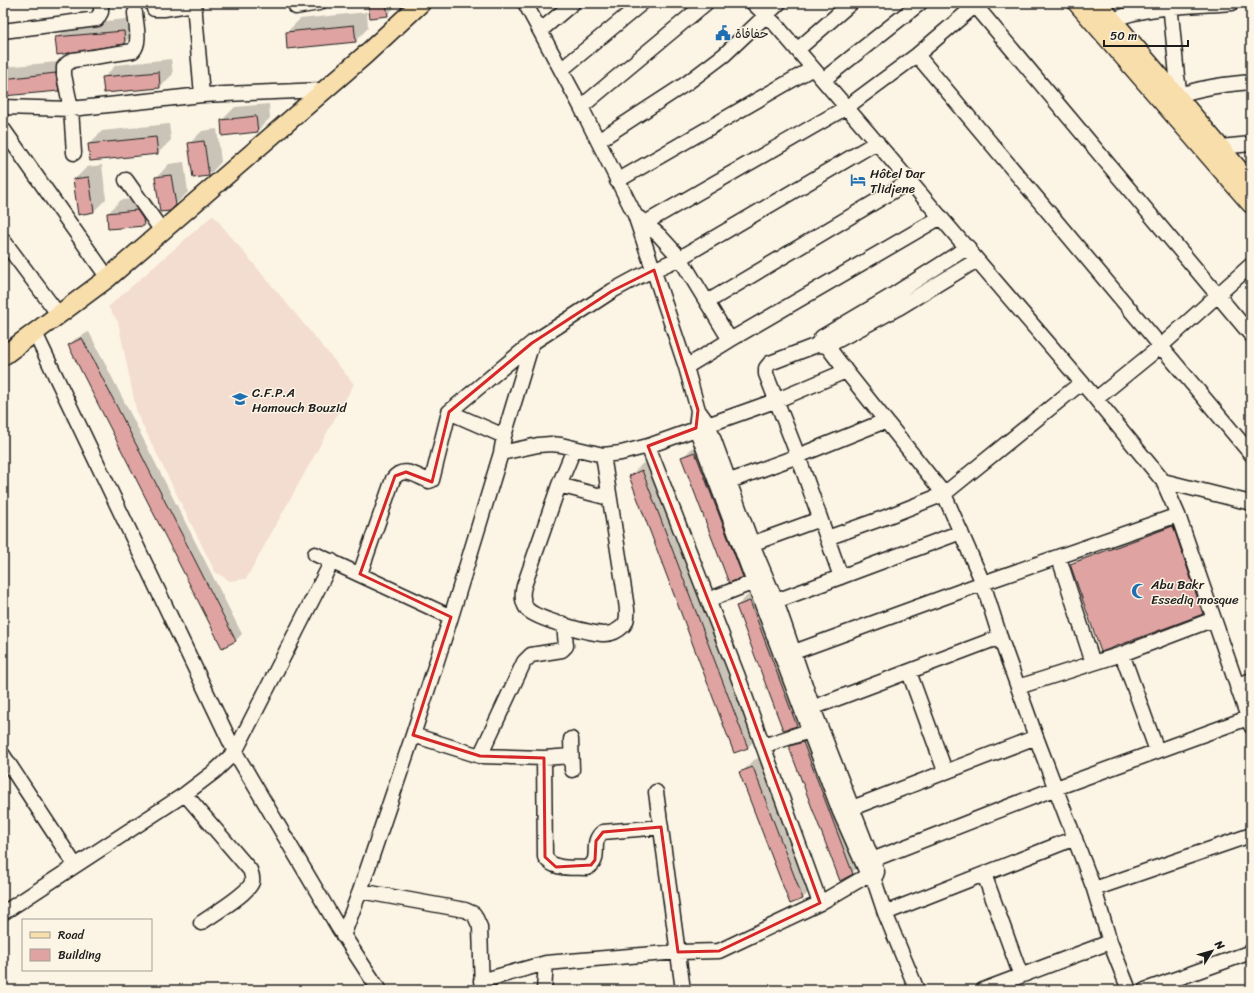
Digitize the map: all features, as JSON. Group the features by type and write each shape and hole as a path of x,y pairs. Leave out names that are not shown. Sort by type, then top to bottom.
{"main road":[{"path":"1077,3 1174,98 1220,147 1251,184"},
{"path":"1098,3 1174,98 1251,204"},
{"path":"3,356 108,278 365,55 414,6"}],"street":[{"path":"3,31 97,19 101,12 101,3"},
{"path":"296,7 320,3"},
{"path":"525,3 581,107 617,181 640,219 654,270 686,368 702,426 747,546 776,602 794,652 807,710 809,731 840,812 873,873"},
{"path":"540,31 573,3"},
{"path":"561,70 642,3"},
{"path":"581,107 706,3"},
{"path":"360,891 465,910 474,914 480,927 482,986 546,963 678,952 719,951 820,903 873,873 1056,788 1157,751 1250,722 1178,515 1163,481 1096,399 847,107 776,25 752,3"},
{"path":"598,141 686,83 724,55 779,3"},
{"path":"797,50 851,3"},
{"path":"823,80 920,3"},
{"path":"1113,20 1129,13 1170,5 1232,3"},
{"path":"154,9 164,9 194,4 202,95"},
{"path":"640,219 847,107 916,55 977,4 1251,335"},
{"path":"1170,5 1177,76 1174,98 1189,92 1251,82"},
{"path":"74,152 71,109 64,75 64,67 73,60 133,51 136,48 137,42 136,13"},
{"path":"916,55 1251,454"},
{"path":"617,181 813,68"},
{"path":"3,107 71,109 202,95 323,90"},
{"path":"3,129 108,278"},
{"path":"360,574 395,476 398,473 406,472 429,481 433,479 449,412 532,343 612,291 680,258 877,142"},
{"path":"1220,147 1251,144"},
{"path":"126,180 162,231"},
{"path":"707,302 910,181"},
{"path":"686,368 730,340 941,217"},
{"path":"640,219 660,236 680,258 730,340"},
{"path":"3,240 58,315"},
{"path":"822,343 893,295 968,248"},
{"path":"840,578 798,456 775,401 766,374 766,368 768,365 822,343 900,307 977,260"},
{"path":"1096,399 1161,346 1251,264"},
{"path":"35,333 235,752 344,936 379,990"},
{"path":"344,936 414,735 501,453 504,436 532,343"},
{"path":"822,343 944,494 983,583 1000,637 1036,737 1094,889 1110,942 1129,990"},
{"path":"501,453 544,444 561,445 603,456 621,453 648,446 775,401 846,371"},
{"path":"827,538 944,494 1081,383"},
{"path":"449,412 504,436"},
{"path":"730,481 798,456 885,421"},
{"path":"702,426 730,481 747,546 754,582 762,606 807,710 852,808 885,913 917,990"},
{"path":"648,446 737,674 820,903"},
{"path":"574,449 559,486 522,594 526,608 541,618 605,634 614,633 624,624 627,618 625,595 603,456"},
{"path":"1163,481 1251,503"},
{"path":"559,486 609,498"},
{"path":"794,652 983,583 1059,558 1178,515"},
{"path":"747,546 820,519"},
{"path":"762,606 961,532"},
{"path":"315,554 451,617"},
{"path":"1059,558 1093,663"},
{"path":"3,912 185,794 214,772 235,752 332,562"},
{"path":"708,600 754,582"},
{"path":"1018,687 1122,654 1214,619"},
{"path":"480,756 524,662 531,656 562,650 566,646 564,624"},
{"path":"807,710 1000,637"},
{"path":"1122,654 1157,751"},
{"path":"909,672 945,771"},
{"path":"1237,686 1251,680"},
{"path":"763,746 809,731"},
{"path":"414,735 480,756 544,758 571,756"},
{"path":"852,808 1036,737"},
{"path":"571,739 572,770"},
{"path":"3,755 75,865"},
{"path":"544,758 545,857 551,865 556,867 587,868 594,863 596,841 599,835 603,832 661,827"},
{"path":"656,792 683,990"},
{"path":"185,794 250,870 252,876 249,886 243,893 201,923"},
{"path":"1094,889 1251,835"},
{"path":"885,913 1075,838"},
{"path":"984,874 1021,976"},
{"path":"983,990 1110,942"},
{"path":"1145,990 1251,952"},
{"path":"544,990 546,963"}],"highlighted area":[{"path":"654,270 698,410 696,428 648,446 737,674 820,903 719,951 678,952 661,827 603,832 596,841 595,860 591,865 556,867 545,857 544,758 480,756 413,735 451,617 360,574 395,476 406,472 432,482 449,412 532,343 612,291"}],"shaded area":[{"name":"C.F.P.A Hamouch Bouzid","path":"213,215 354,384 246,579 230,581 215,572 137,414 118,322 108,307"}],"building":[{"path":"368,3 386,3 388,16 370,18"},
{"path":"354,25 356,42 287,49 286,32"},
{"path":"124,31 125,44 57,55 55,37"},
{"path":"159,72 160,88 104,93 102,77"},
{"path":"56,73 59,91 3,96 3,79"},
{"path":"256,116 258,132 222,136 221,120"},
{"path":"156,137 158,154 90,161 88,144"},
{"path":"204,141 209,176 193,178 188,143"},
{"path":"171,175 176,205 170,211 160,212 155,177"},
{"path":"89,177 94,212 78,215 73,179"},
{"path":"137,210 143,219 144,226 108,229 107,213"},
{"path":"82,338 236,641 222,648 68,345"},
{"path":"695,452 743,577 729,583 681,457"},
{"path":"642,470 748,748 734,753 629,476"},
{"name":"Abu Bakr Essediq mosque","path":"1173,526 1203,614 1101,652 1070,564"},
{"path":"750,601 797,726 783,730 736,606"},
{"path":"803,742 853,874 840,881 790,750 790,746"},
{"path":"753,767 803,899 790,904 739,772"}],"place":[{"name":"حفافاة","path":"723,33"},
{"name":"Hôtel Dar Tlidjene","path":"858,180"},
{"name":"C.F.P.A Hamouch Bouzid","path":"240,399"},
{"name":"Abu Bakr Essediq mosque","path":"1139,591"}]}
